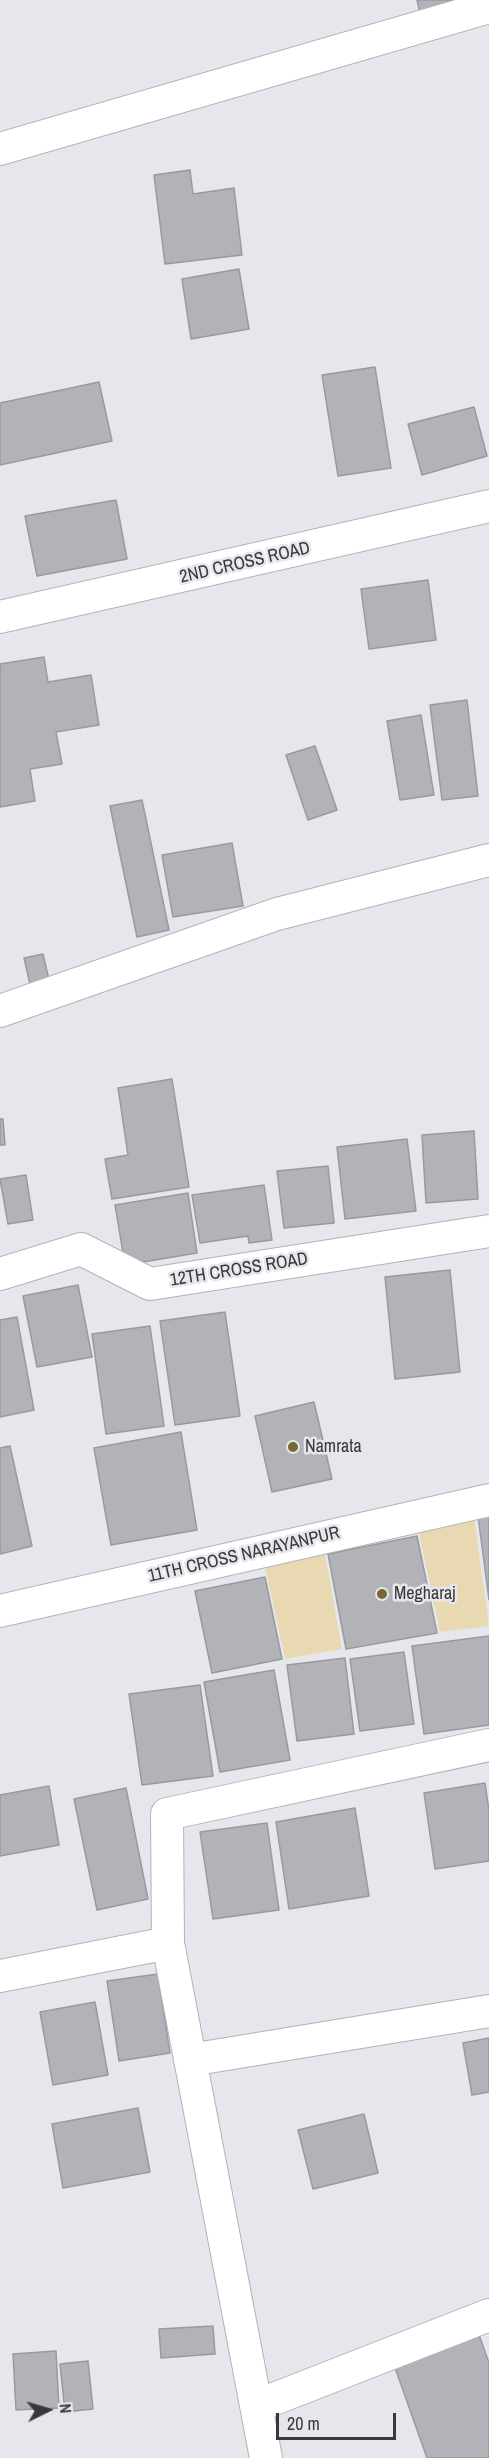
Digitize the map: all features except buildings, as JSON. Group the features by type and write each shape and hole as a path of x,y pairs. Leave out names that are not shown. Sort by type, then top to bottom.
{"street":[{"path":"0,149 489,8"},
{"name":"2ND CROSS ROAD","path":"0,617 489,506"},
{"path":"0,1011 277,914 489,860"},
{"name":"12TH CROSS ROAD","path":"0,1274 81,1249 150,1284 489,1231"},
{"name":"11TH CROSS NARAYANPUR","path":"0,1611 489,1500"},
{"path":"266,2458 168,1943 167,1814 489,1745"},
{"path":"0,1976 168,1943"},
{"path":"190,2061 489,2011"},
{"path":"256,2406 489,2314"}],"shaded area":[{"path":"474,1517 489,1626 440,1632 418,1528"},
{"path":"325,1554 342,1649 285,1659 265,1566"}],"place":[{"name":"Namrata","path":"293,1447"},
{"name":"Megharaj","path":"382,1594"}]}
